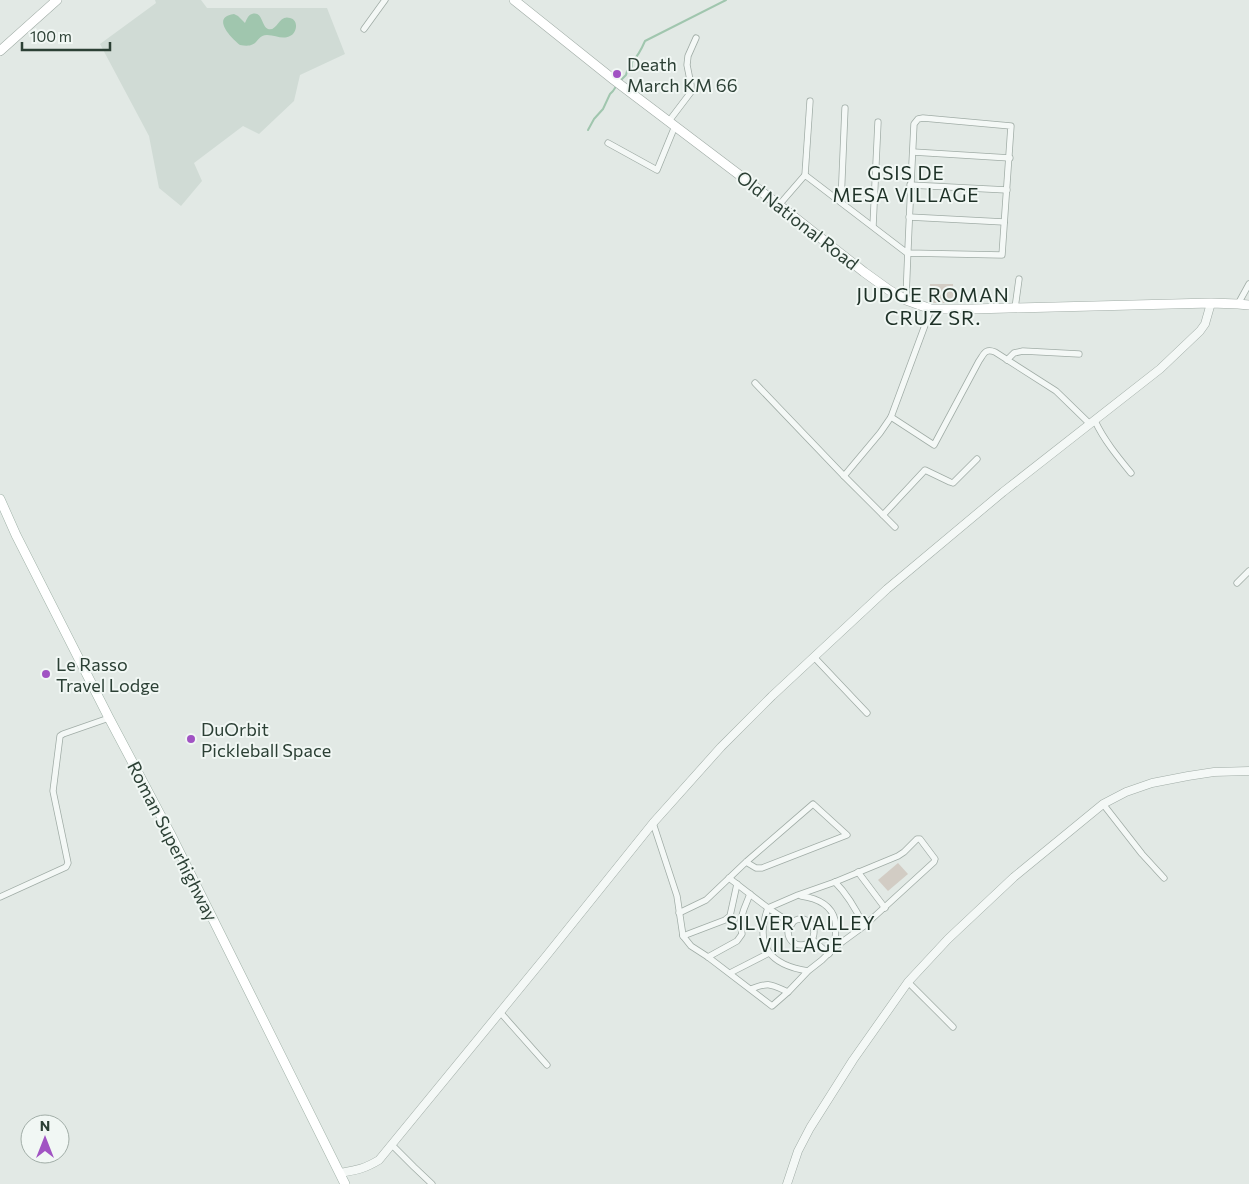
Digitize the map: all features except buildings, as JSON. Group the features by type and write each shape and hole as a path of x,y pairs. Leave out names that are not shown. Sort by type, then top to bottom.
{"main road":[{"path":"0,51 57,0"},
{"name":"Old National Road","path":"514,0 624,88 864,272 906,300 931,309 1211,303 1249,306"},
{"name":"Roman Superhighway","path":"0,499 16,535 170,833 345,1184"}],"street":[{"path":"364,29 385,0"},
{"path":"608,143 657,170 672,123 691,92 687,66 688,56 696,38"},
{"path":"779,205 805,175 810,101"},
{"path":"841,202 845,108"},
{"path":"805,175 907,254 1002,255 1011,126 923,118 918,119 914,124 910,185 907,254 906,300"},
{"path":"873,226 878,122"},
{"path":"912,152 1010,158"},
{"path":"910,185 1007,190"},
{"path":"909,217 1004,222"},
{"path":"1015,308 1019,279"},
{"path":"1238,304 1249,284"},
{"path":"340,1173 359,1170 379,1160 653,823 721,747 772,696 887,589 1003,492 1160,369 1195,337 1205,324 1211,303"},
{"path":"844,476 891,417 931,309"},
{"path":"891,417 934,446 979,361 985,352 990,350 1056,391 1093,423 1131,472"},
{"path":"1007,360 1014,353 1023,351 1079,354"},
{"path":"755,383 894,527"},
{"path":"883,515 925,470 953,483 977,459"},
{"path":"1237,583 1248,575"},
{"path":"814,657 867,713"},
{"path":"0,897 66,867 68,863 53,791 60,736 109,718"},
{"path":"787,1184 798,1152 810,1128 853,1060 908,982 948,938 1014,877 1103,804 1126,792 1152,783 1214,772 1249,771"},
{"path":"679,913 706,900 746,862 813,804 847,834 762,868 756,868 746,862"},
{"path":"1103,804 1142,854 1164,878"},
{"path":"653,823 677,896 683,936 691,946 772,1006 808,971 834,948 864,926 934,862 934,859 918,839 898,856 768,908 763,922 762,933 769,953 785,964 808,971"},
{"path":"858,872 884,908"},
{"path":"729,878 792,924"},
{"path":"835,882 853,903 864,926"},
{"path":"683,936 725,920 730,916 737,884"},
{"path":"708,957 737,941 742,934 740,922 750,894"},
{"path":"798,896 812,898 829,909 835,918 834,948"},
{"path":"799,920 807,921 814,931 812,939 805,944 793,942 788,931 792,924 799,920"},
{"path":"812,939 829,954"},
{"path":"730,974 769,953"},
{"path":"908,982 953,1027"},
{"path":"751,989 767,984 788,992"},
{"path":"500,1012 547,1066"},
{"path":"392,1145 432,1184"}],"shaded area":[{"path":"155,0 201,0 207,8 327,8 345,54 300,75 294,101 259,134 243,126 194,163 202,181 181,206 159,188 149,136 100,44 156,3"},
{"path":"234,14 245,23 248,17 256,14 268,29 274,28 283,18 290,18 295,21 295,30 287,37 267,35 261,37 254,44 240,45 232,38 223,24 227,16"},
{"path":"930,284 953,284 954,303 931,303"},
{"path":"898,863 908,874 888,891 878,880"}],"waterway":[{"path":"620,81 632,67 632,62 645,41 726,0"},
{"path":"588,130 617,85"}],"place":[{"name":"Death March KM 66","path":"617,74"},
{"name":"Le Rasso Travel Lodge","path":"46,674"},
{"name":"DuOrbit Pickleball Space","path":"191,739"}],"district":[{"name":"GSIS DE MESA VILLAGE","path":"906,183"},
{"name":"JUDGE ROMAN CRUZ SR.","path":"933,306"},
{"name":"SILVER VALLEY VILLAGE","path":"801,933"}]}
